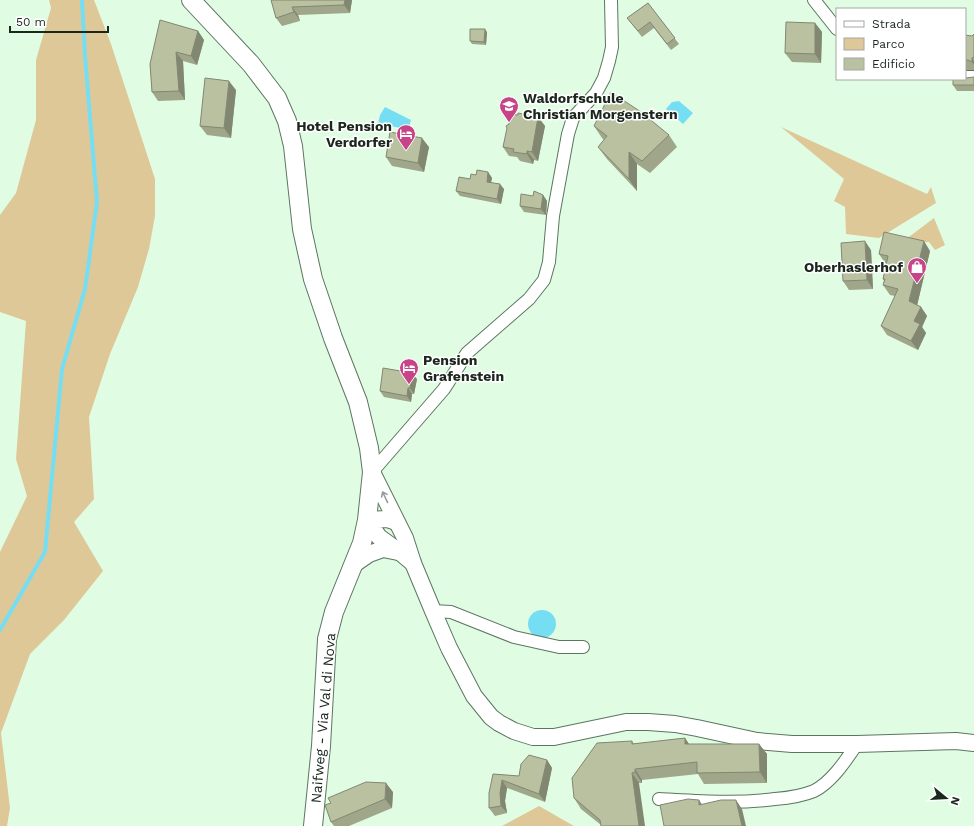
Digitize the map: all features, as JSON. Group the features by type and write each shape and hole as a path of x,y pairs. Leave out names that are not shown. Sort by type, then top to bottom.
{"main road":[{"name":"Naifweg - Via Val di Nova","path":"191,0 251,64 277,98 287,121 293,146 302,229 313,279 333,338 358,402 369,448 372,472 368,520 362,543 334,612 327,639 321,746 313,826"}],"street":[{"path":"611,0 612,47 609,61 604,78 596,93 573,118 568,134 553,216 549,262 544,280 529,299 467,353 444,389 372,472 405,538 413,563 449,648 474,696 491,717 514,731 533,736 554,737 626,722 648,722 683,726 756,742 792,744 857,744 956,741 974,743"},
{"path":"814,0 836,28"},
{"path":"396,522 387,519 368,520 379,537 413,563"},
{"path":"353,565 369,554 383,548 401,553"},
{"path":"433,611 451,612 514,637 559,647 583,647"},
{"path":"659,800 748,802 789,798 814,790 828,781 857,744"}],"green space":[{"path":"49,0 94,0 111,44 155,179 155,216 149,249 138,287 110,354 89,417 94,499 74,522 103,571 64,620 30,654 1,733 10,808 7,826 0,826 0,552 27,496 16,459 26,321 0,312 0,215 16,193 36,120 36,60 51,8"},
{"path":"781,127 927,194 931,187 936,203 879,238 846,234 845,207 834,201 844,179"},
{"path":"934,218 945,245 935,250 929,242 901,243"},
{"path":"539,806 574,826 502,826"}],"water":[{"path":"679,101 693,113 683,124 666,109 672,102"},
{"path":"385,107 411,120 409,127 402,125 401,128 378,124 380,115"},
{"path":"542,610 552,614 556,624 552,634 542,638 532,634 528,624 532,614"}],"building":[{"path":"271,0 345,0 344,5 292,7 294,12 276,18"},
{"path":"648,3 675,38 667,44 650,22 638,31 627,18"},
{"path":"160,20 198,31 191,56 176,52 179,91 152,92 150,64"},
{"path":"786,22 815,23 815,54 785,53"},
{"path":"470,29 485,29 484,42 470,41"},
{"path":"974,34 974,57 972,58 972,62 966,60 966,35 972,36"},
{"path":"974,77 974,85 953,85 953,80 966,80 966,78"},
{"path":"205,78 229,81 224,128 200,126"},
{"path":"611,92 641,112 669,135 642,161 629,152 629,179 598,147 607,136 594,126"},
{"path":"518,113 538,117 532,152 527,151 527,154 513,152 514,149 503,147 507,128 506,126 509,124 511,114 518,115"},
{"path":"390,132 422,138 418,163 386,157"},
{"path":"477,170 488,172 487,182 500,184 497,199 456,191 459,177 470,179 471,174 476,175"},
{"path":"534,191 543,195 541,209 520,206 521,194 533,196"},
{"path":"884,232 924,241 909,301 921,307 914,321 920,324 911,341 881,326 898,289 883,285 888,256 879,254"},
{"path":"865,241 867,280 843,281 841,243"},
{"path":"383,368 412,373 410,388 408,388 407,396 380,391"},
{"path":"685,738 685,744 759,744 760,772 697,773 697,762 635,769 635,772 632,773 639,826 601,826 600,820 574,798 572,778 597,743 632,741 632,744"},
{"path":"529,755 547,760 539,794 502,780 500,793 501,806 489,808 489,793 493,774 519,776 521,764"},
{"path":"366,782 386,783 385,799 331,822 325,805 331,803 328,798"},
{"path":"688,799 699,800 699,805 721,800 736,800 742,826 664,826 660,805"}],"waterway":[{"path":"0,630 45,552 62,369 85,289 97,202 82,0"}],"place":[{"name":"Waldorfschule Christian Morgenstern","path":"509,123"},
{"name":"Hotel Pension Verdorfer","path":"406,151"},
{"name":"Oberhaslerhof","path":"917,284"},
{"name":"Pension Grafenstein","path":"409,385"}]}
